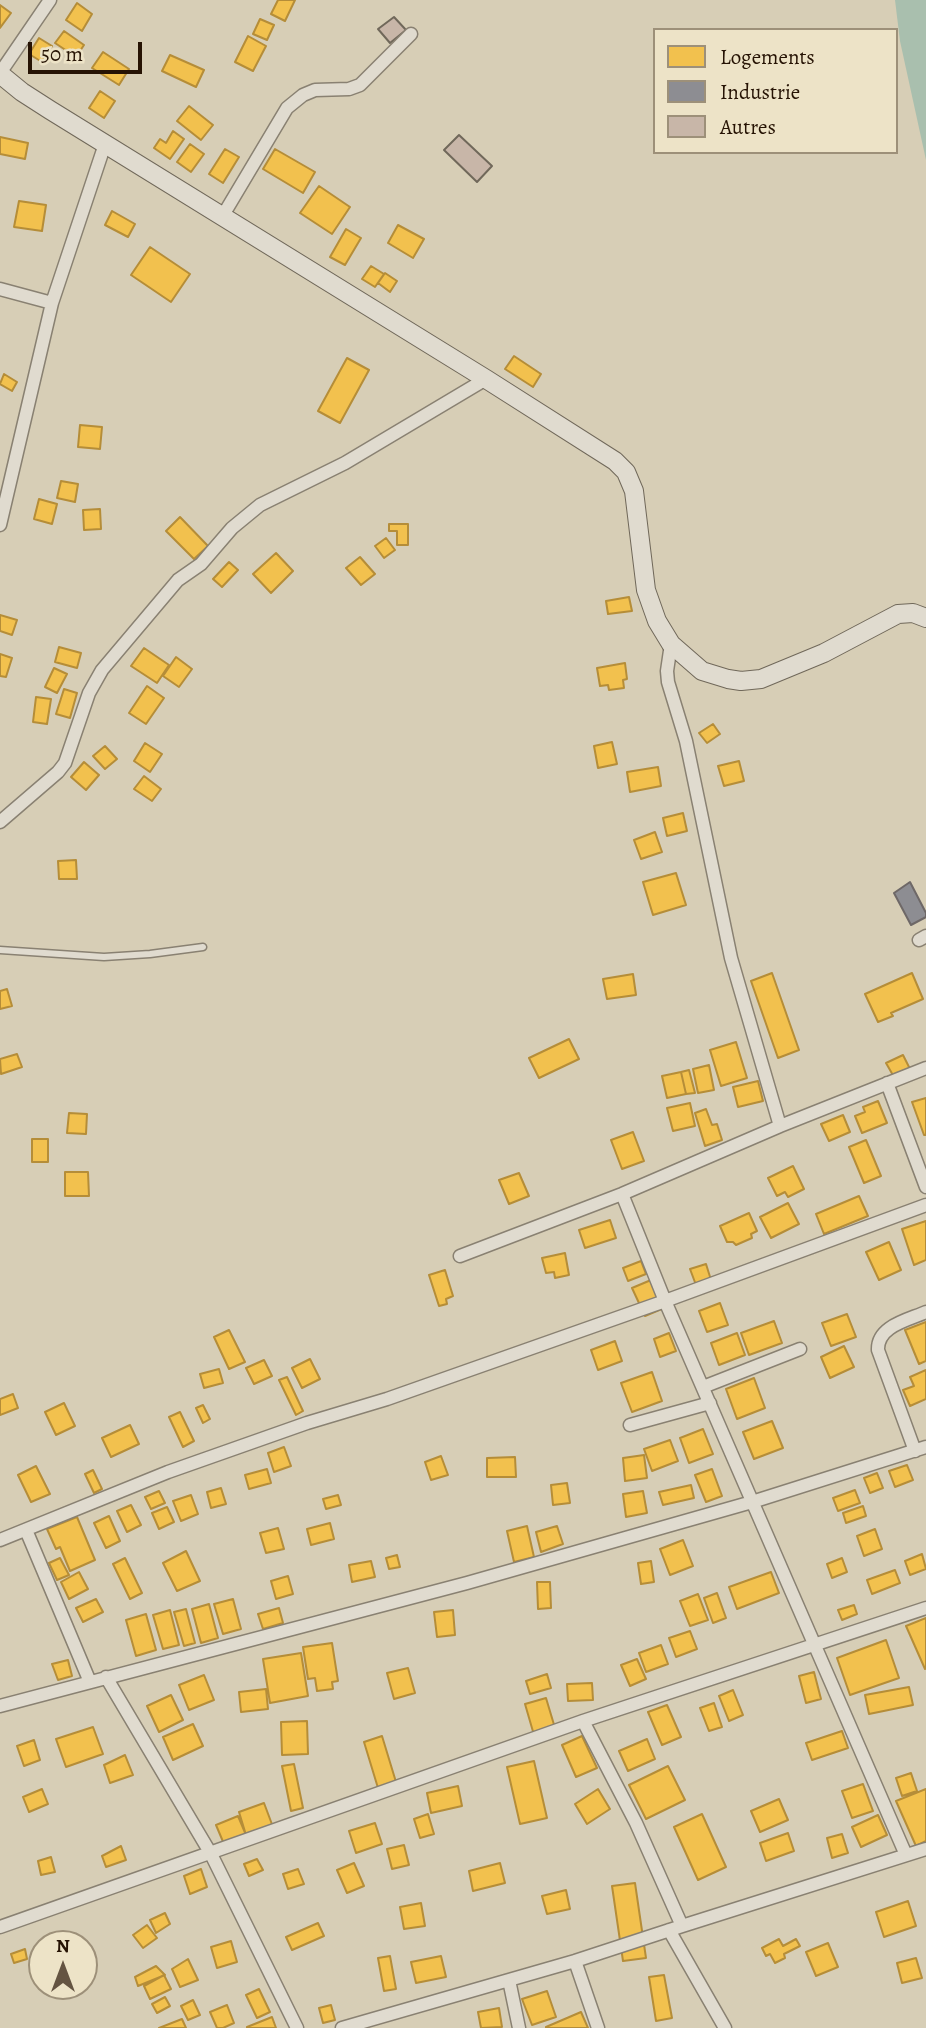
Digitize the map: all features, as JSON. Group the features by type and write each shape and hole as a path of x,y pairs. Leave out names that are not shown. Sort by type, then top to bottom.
{"street":[{"path":"50,0 0,74 22,92 615,460 625,472 634,491 646,590 657,621 671,644 702,671 741,681 761,679 824,653 898,614 913,613 926,618"},
{"path":"222,217 287,108 303,94 315,90 349,89 360,85 411,34"},
{"path":"0,526 52,303 105,144"},
{"path":"0,289 52,303"},
{"path":"0,822 58,772 65,763 89,693 102,670 178,580 201,564 232,528 260,505 345,463 486,379"},
{"path":"671,644 668,682 686,741 731,958 780,1126"},
{"path":"460,1256 622,1194 780,1126 926,1068"},
{"path":"887,1083 926,1187"},
{"path":"622,1194 665,1301 906,1855"},
{"path":"0,1540 168,1472 307,1423 410,1391 926,1205"},
{"path":"0,1706 467,1583 752,1502 920,1449 878,1350 878,1341 884,1331 926,1312"},
{"path":"703,1387 800,1349"},
{"path":"629,1425 710,1403"},
{"path":"26,1530 90,1682"},
{"path":"0,1927 583,1721 926,1608"},
{"path":"106,1677 211,1854 297,2028"},
{"path":"583,1721 636,1823 675,1928 725,2028"},
{"path":"342,2028 575,1961 926,1849"},
{"path":"575,1961 598,2028"},
{"path":"509,1980 519,2028"}],"lane":[{"path":"0,950 104,957 203,947"}],"shaded area":[{"path":"895,0 926,0 926,160 900,41"}],"building: Logements":[{"path":"278,0 295,0 285,21 271,14"},
{"path":"77,3 92,14 82,31 66,20"},
{"path":"0,5 11,13 0,28"},
{"path":"260,19 274,25 267,40 253,34"},
{"path":"64,31 84,45 76,57 55,43"},
{"path":"248,36 266,46 253,71 235,62"},
{"path":"39,38 52,46 42,62 29,54"},
{"path":"103,52 129,69 119,85 92,68"},
{"path":"170,55 204,70 196,87 162,71"},
{"path":"100,91 115,101 104,118 89,108"},
{"path":"189,106 213,125 201,140 177,121"},
{"path":"173,131 184,139 170,159 154,148 160,139 166,143"},
{"path":"0,137 28,143 25,159 0,154"},
{"path":"190,144 204,154 191,172 177,162"},
{"path":"225,149 239,157 223,183 209,174"},
{"path":"275,149 315,172 303,193 263,169"},
{"path":"319,186 350,207 332,234 300,213"},
{"path":"19,201 46,205 42,231 14,227"},
{"path":"112,211 135,224 128,237 105,225"},
{"path":"398,225 424,239 413,258 388,243"},
{"path":"346,229 361,238 345,265 330,257"},
{"path":"150,247 190,274 171,302 131,275"},
{"path":"371,266 384,274 375,287 362,279"},
{"path":"385,273 397,281 390,292 378,283"},
{"path":"514,356 541,374 533,387 505,369"},
{"path":"347,358 369,370 340,423 318,411"},
{"path":"4,374 17,382 12,391 0,384"},
{"path":"80,425 102,427 100,449 78,447"},
{"path":"61,481 78,484 75,502 57,498"},
{"path":"39,499 57,504 52,524 34,519"},
{"path":"100,509 101,529 84,530 83,510"},
{"path":"180,517 208,546 194,559 166,531"},
{"path":"389,524 408,524 408,545 397,545 397,531 389,531"},
{"path":"386,538 395,550 384,558 375,546"},
{"path":"276,553 293,571 271,593 253,574"},
{"path":"360,557 375,574 361,585 346,568"},
{"path":"229,562 238,570 222,587 213,579"},
{"path":"629,597 632,611 608,614 606,601"},
{"path":"0,615 17,620 12,635 0,631"},
{"path":"59,647 81,653 77,668 55,662"},
{"path":"144,648 169,665 157,683 131,666"},
{"path":"0,654 12,658 6,677 0,676"},
{"path":"176,657 192,669 179,687 163,676"},
{"path":"625,663 627,679 623,680 624,688 609,690 608,685 600,686 597,668"},
{"path":"54,668 67,674 57,693 45,687"},
{"path":"147,686 164,698 146,724 129,713"},
{"path":"64,689 77,693 70,718 56,714"},
{"path":"36,697 51,699 47,724 33,722"},
{"path":"713,724 720,734 707,743 699,733"},
{"path":"612,742 617,764 598,768 594,746"},
{"path":"145,743 162,754 150,772 134,761"},
{"path":"105,746 117,759 105,769 93,756"},
{"path":"739,761 744,781 724,786 718,766"},
{"path":"84,762 99,775 86,790 71,777"},
{"path":"658,767 661,786 630,792 627,772"},
{"path":"144,776 161,789 152,801 134,789"},
{"path":"683,813 687,831 667,836 663,818"},
{"path":"655,832 662,852 641,859 634,840"},
{"path":"76,860 77,879 59,879 58,861"},
{"path":"676,873 686,905 653,915 643,882"},
{"path":"772,973 799,1050 778,1058 751,981"},
{"path":"912,973 923,999 878,1022 865,994"},
{"path":"633,974 636,995 607,999 603,979"},
{"path":"7,989 12,1006 0,1009 0,991"},
{"path":"569,1039 579,1059 539,1078 529,1058"},
{"path":"736,1042 747,1078 721,1086 710,1050"},
{"path":"17,1054 22,1067 1,1074 0,1059"},
{"path":"903,1055 910,1069 894,1077 886,1063"},
{"path":"709,1065 714,1090 698,1093 693,1069"},
{"path":"689,1070 695,1093 686,1094 681,1072"},
{"path":"681,1072 686,1094 667,1098 662,1076"},
{"path":"758,1081 763,1101 738,1107 733,1087"},
{"path":"926,1098 926,1135 924,1135 912,1102"},
{"path":"878,1101 887,1123 862,1133 855,1116 865,1112 863,1107"},
{"path":"690,1103 695,1126 673,1131 667,1108"},
{"path":"706,1109 712,1125 717,1124 722,1140 705,1146 695,1113"},
{"path":"69,1113 87,1114 86,1134 67,1133"},
{"path":"843,1115 850,1132 829,1141 821,1124"},
{"path":"633,1132 644,1161 622,1169 611,1140"},
{"path":"32,1139 48,1139 48,1162 32,1162"},
{"path":"866,1140 881,1176 864,1183 849,1147"},
{"path":"793,1166 804,1189 788,1197 785,1192 777,1196 768,1178"},
{"path":"65,1172 88,1172 89,1196 65,1196"},
{"path":"519,1173 529,1196 509,1204 499,1180"},
{"path":"859,1196 868,1216 824,1234 816,1214"},
{"path":"788,1203 799,1224 771,1238 760,1217"},
{"path":"749,1213 757,1231 751,1234 752,1238 736,1245 727,1242 720,1226"},
{"path":"610,1220 616,1238 585,1248 579,1230"},
{"path":"926,1221 926,1260 914,1265 902,1229"},
{"path":"889,1242 901,1270 879,1280 866,1252"},
{"path":"565,1253 569,1275 555,1278 554,1272 546,1273 542,1258"},
{"path":"641,1261 646,1274 628,1281 623,1268"},
{"path":"706,1264 711,1280 696,1285 690,1269"},
{"path":"445,1270 453,1296 446,1299 447,1304 439,1306 429,1275"},
{"path":"651,1280 664,1308 645,1316 632,1288"},
{"path":"720,1303 728,1325 707,1332 699,1311"},
{"path":"847,1314 856,1337 831,1346 822,1323"},
{"path":"774,1321 782,1343 749,1355 741,1333"},
{"path":"926,1322 926,1361 919,1364 905,1330"},
{"path":"229,1330 245,1362 229,1369 214,1337"},
{"path":"669,1333 676,1351 660,1357 654,1339"},
{"path":"737,1333 745,1355 719,1365 711,1343"},
{"path":"615,1341 622,1361 598,1370 591,1350"},
{"path":"844,1346 854,1367 830,1378 821,1357"},
{"path":"310,1359 320,1379 302,1388 292,1368"},
{"path":"264,1360 272,1376 254,1384 246,1368"},
{"path":"219,1369 223,1383 204,1388 200,1374"},
{"path":"926,1370 926,1399 910,1406 903,1390 914,1386 910,1377"},
{"path":"652,1372 662,1401 632,1412 621,1383"},
{"path":"287,1377 303,1411 296,1415 279,1380"},
{"path":"754,1378 765,1408 737,1419 726,1389"},
{"path":"13,1394 18,1408 0,1415 0,1399"},
{"path":"64,1403 75,1426 56,1435 45,1412"},
{"path":"203,1405 210,1419 203,1423 196,1408"},
{"path":"180,1412 194,1441 183,1447 169,1417"},
{"path":"772,1421 783,1448 754,1459 743,1432"},
{"path":"130,1425 139,1444 111,1457 102,1438"},
{"path":"703,1429 713,1454 689,1463 680,1438"},
{"path":"670,1440 678,1461 652,1471 644,1449"},
{"path":"284,1447 291,1466 274,1472 268,1453"},
{"path":"644,1455 647,1478 625,1481 623,1458"},
{"path":"441,1456 448,1475 431,1480 425,1462"},
{"path":"515,1457 516,1477 487,1477 487,1458"},
{"path":"907,1465 913,1480 895,1487 889,1471"},
{"path":"36,1466 50,1494 31,1502 18,1475"},
{"path":"267,1469 271,1483 249,1489 245,1475"},
{"path":"712,1469 722,1496 706,1502 695,1475"},
{"path":"93,1470 102,1489 94,1493 85,1474"},
{"path":"877,1473 883,1488 870,1493 864,1478"},
{"path":"567,1483 570,1503 553,1505 551,1485"},
{"path":"691,1485 694,1498 663,1505 659,1492"},
{"path":"221,1488 226,1504 211,1508 207,1492"},
{"path":"855,1490 860,1503 838,1511 833,1498"},
{"path":"159,1491 165,1503 151,1509 145,1497"},
{"path":"643,1491 647,1513 626,1517 623,1494"},
{"path":"191,1495 198,1514 181,1521 173,1501"},
{"path":"338,1495 341,1505 326,1509 323,1499"},
{"path":"131,1505 141,1525 127,1532 117,1511"},
{"path":"863,1506 866,1516 846,1523 843,1513"},
{"path":"167,1507 174,1522 159,1529 152,1513"},
{"path":"109,1516 120,1541 106,1548 94,1523"},
{"path":"77,1517 95,1560 70,1571 60,1547 56,1549 47,1529"},
{"path":"330,1523 334,1539 311,1545 307,1529"},
{"path":"527,1526 534,1557 514,1562 507,1531"},
{"path":"557,1526 563,1544 541,1552 536,1532"},
{"path":"278,1528 284,1549 266,1553 260,1533"},
{"path":"875,1529 882,1549 864,1556 857,1536"},
{"path":"683,1540 693,1566 670,1575 660,1549"},
{"path":"186,1551 200,1581 177,1591 163,1563"},
{"path":"922,1554 926,1569 910,1575 905,1561"},
{"path":"397,1555 400,1567 389,1569 386,1558"},
{"path":"60,1558 69,1575 57,1580 49,1563"},
{"path":"125,1558 142,1593 130,1599 113,1564"},
{"path":"842,1558 847,1572 832,1578 827,1564"},
{"path":"371,1561 375,1577 352,1582 349,1565"},
{"path":"651,1561 654,1582 641,1584 638,1563"},
{"path":"895,1570 900,1583 872,1594 867,1580"},
{"path":"79,1572 88,1589 69,1599 61,1582"},
{"path":"771,1572 779,1593 737,1609 729,1587"},
{"path":"288,1576 293,1594 276,1599 271,1581"},
{"path":"537,1582 550,1582 551,1608 538,1609"},
{"path":"717,1593 726,1618 713,1623 704,1598"},
{"path":"698,1594 708,1620 690,1626 680,1601"},
{"path":"96,1599 103,1612 83,1622 76,1608"},
{"path":"233,1599 241,1629 223,1634 214,1604"},
{"path":"209,1604 218,1638 201,1643 192,1609"},
{"path":"854,1605 857,1614 842,1620 838,1610"},
{"path":"279,1608 283,1623 263,1629 258,1614"},
{"path":"186,1609 195,1643 184,1646 174,1612"},
{"path":"170,1610 179,1645 163,1649 153,1615"},
{"path":"453,1610 455,1635 437,1637 434,1612"},
{"path":"146,1614 156,1650 136,1656 126,1620"},
{"path":"926,1618 926,1668 925,1669 906,1626"},
{"path":"690,1631 697,1649 676,1657 669,1638"},
{"path":"886,1640 899,1678 850,1695 837,1658"},
{"path":"332,1643 338,1681 332,1682 333,1689 317,1691 315,1678 308,1679 303,1647"},
{"path":"661,1645 668,1664 646,1672 639,1653"},
{"path":"301,1653 308,1696 270,1703 263,1659"},
{"path":"637,1659 646,1679 630,1686 621,1665"},
{"path":"68,1660 72,1676 58,1680 52,1664"},
{"path":"408,1668 415,1693 394,1699 387,1673"},
{"path":"814,1672 821,1699 806,1703 799,1676"},
{"path":"547,1674 551,1688 530,1694 526,1681"},
{"path":"204,1675 214,1700 189,1710 179,1685"},
{"path":"592,1683 593,1700 568,1701 567,1684"},
{"path":"909,1687 913,1705 869,1714 865,1695"},
{"path":"266,1689 268,1709 241,1712 239,1692"},
{"path":"733,1690 743,1715 729,1721 719,1696"},
{"path":"171,1695 183,1720 159,1732 147,1706"},
{"path":"546,1698 555,1728 534,1735 525,1704"},
{"path":"714,1703 722,1727 709,1731 700,1708"},
{"path":"667,1705 681,1737 662,1745 648,1712"},
{"path":"307,1721 308,1754 282,1755 281,1722"},
{"path":"193,1724 203,1746 173,1760 163,1737"},
{"path":"93,1727 103,1754 66,1767 56,1739"},
{"path":"842,1731 848,1748 812,1760 806,1743"},
{"path":"382,1736 396,1782 378,1788 364,1742"},
{"path":"582,1736 597,1768 576,1777 562,1745"},
{"path":"647,1739 655,1759 628,1771 619,1751"},
{"path":"34,1740 40,1760 24,1766 17,1746"},
{"path":"125,1755 133,1775 110,1783 104,1765"},
{"path":"534,1761 547,1818 520,1824 507,1767"},
{"path":"294,1764 303,1808 291,1811 282,1766"},
{"path":"668,1766 685,1800 646,1819 629,1785"},
{"path":"911,1773 917,1791 902,1796 896,1778"},
{"path":"863,1784 873,1811 852,1818 842,1791"},
{"path":"458,1786 462,1806 431,1813 427,1793"},
{"path":"42,1789 48,1804 29,1812 23,1797"},
{"path":"598,1789 610,1809 587,1824 575,1804"},
{"path":"926,1789 926,1841 916,1846 896,1801"},
{"path":"779,1799 788,1820 760,1832 751,1811"},
{"path":"264,1803 273,1827 246,1835 239,1812"},
{"path":"428,1814 434,1834 420,1838 414,1819"},
{"path":"702,1814 726,1867 698,1880 674,1827"},
{"path":"878,1815 887,1835 861,1847 852,1827"},
{"path":"238,1816 246,1835 224,1844 216,1825"},
{"path":"375,1823 382,1844 356,1853 349,1831"},
{"path":"788,1833 794,1851 766,1861 760,1843"},
{"path":"842,1834 848,1853 832,1858 827,1838"},
{"path":"404,1845 409,1865 392,1869 387,1849"},
{"path":"121,1846 126,1860 106,1867 102,1856"},
{"path":"51,1857 55,1872 41,1875 38,1861"},
{"path":"257,1859 263,1870 249,1876 244,1864"},
{"path":"354,1863 364,1886 347,1893 337,1870"},
{"path":"500,1863 505,1883 473,1891 469,1871"},
{"path":"201,1869 207,1887 190,1894 184,1876"},
{"path":"298,1869 304,1884 288,1889 283,1874"},
{"path":"635,1883 646,1958 623,1961 612,1886"},
{"path":"566,1890 570,1909 547,1914 542,1896"},
{"path":"908,1901 916,1926 884,1937 876,1912"},
{"path":"421,1903 425,1926 404,1929 400,1907"},
{"path":"165,1913 170,1924 156,1933 150,1920"},
{"path":"318,1923 324,1936 292,1950 286,1937"},
{"path":"147,1925 157,1938 143,1948 133,1935"},
{"path":"779,1939 783,1946 796,1939 800,1946 784,1954 785,1958 775,1963 770,1954 766,1956 762,1948"},
{"path":"231,1941 237,1962 217,1968 211,1947"},
{"path":"828,1943 838,1967 816,1976 806,1952"},
{"path":"25,1949 27,1959 14,1963 11,1954"},
{"path":"390,1956 396,1989 384,1991 378,1958"},
{"path":"441,1956 446,1977 416,1983 411,1962"},
{"path":"916,1958 922,1978 902,1983 897,1963"},
{"path":"188,1959 198,1980 180,1987 172,1969"},
{"path":"156,1966 165,1975 138,1986 135,1977"},
{"path":"164,1975 171,1989 150,1999 144,1986"},
{"path":"664,1975 672,2018 656,2021 649,1977"},
{"path":"259,1989 270,2012 257,2018 246,1995"},
{"path":"547,1991 556,2017 532,2025 522,1999"},
{"path":"165,1997 170,2006 157,2013 152,2004"},
{"path":"193,2000 200,2015 188,2020 181,2006"},
{"path":"227,2005 234,2023 217,2028 210,2012"},
{"path":"331,2005 335,2020 323,2023 319,2008"},
{"path":"499,2008 502,2027 481,2028 478,2012"},
{"path":"581,2012 588,2028 546,2028 546,2027"},
{"path":"272,2017 276,2028 247,2028 247,2027"},
{"path":"182,2019 186,2028 159,2028"}],"building: Industrie":[{"path":"910,882 926,913 926,917 911,925 894,893"}],"building: Autres":[{"path":"394,17 406,30 390,43 378,29"},
{"path":"459,135 492,166 477,182 444,150"}]}
